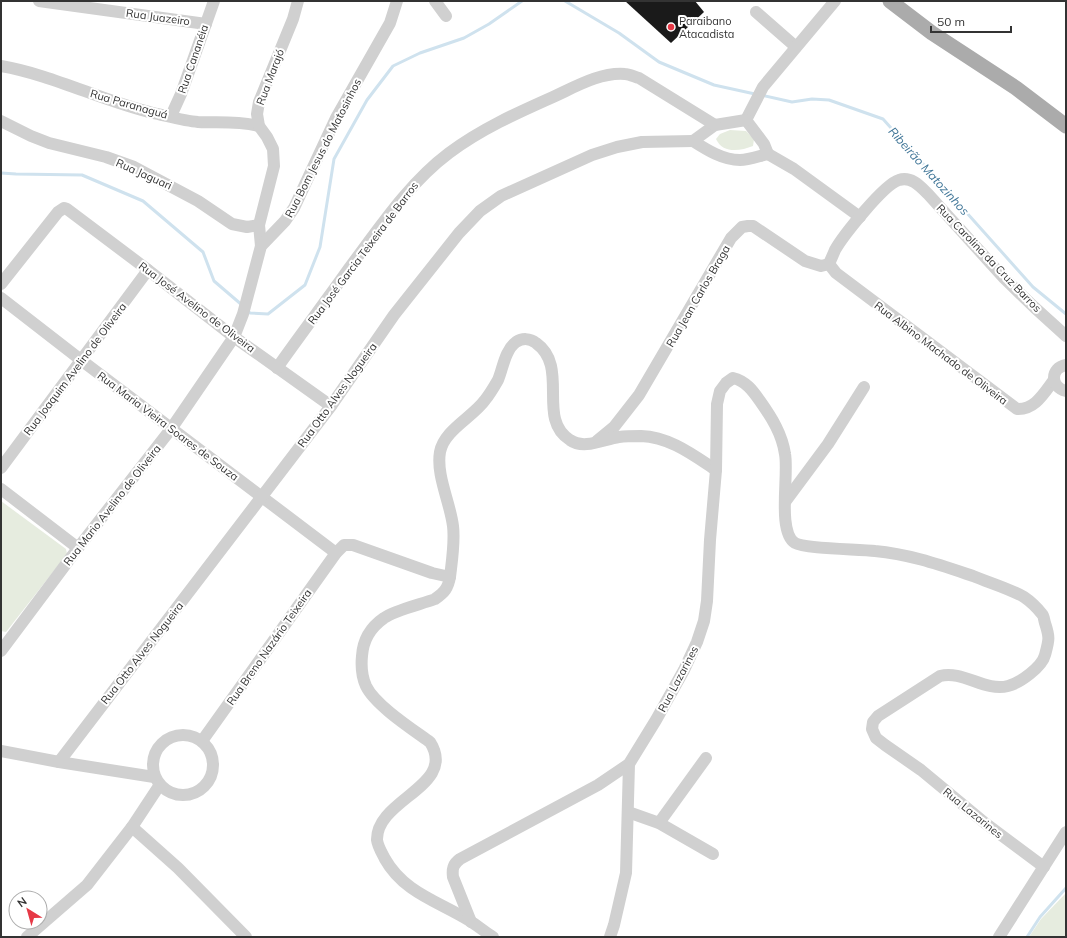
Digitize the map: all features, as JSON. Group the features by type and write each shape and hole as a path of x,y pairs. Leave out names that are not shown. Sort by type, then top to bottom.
{"main road":[{"path":"890,1 938,37 1016,88 1066,126"}],"street":[{"name":"Rua Juazeiro","path":"39,1 206,24"},
{"name":"Rua Cananéia","path":"171,116 182,94 214,1"},
{"name":"Rua Marajó","path":"259,126 257,114 259,102 293,19 298,1"},
{"name":"Rua Bom Jesus do Matosinhos","path":"261,246 286,221 294,208 336,118 390,23 397,1"},
{"path":"435,1 446,16"},
{"path":"746,120 763,87 835,1"},
{"path":"756,12 796,47"},
{"name":"Rua Paranaguá","path":"1,66 32,74 106,99 152,112 197,122 236,122 259,126"},
{"name":"Rua José Garcia Teixeira de Barros","path":"277,368 368,242 406,194 426,172 449,152 475,135 511,116 589,81 610,74 626,74 639,78 715,125"},
{"path":"746,120 715,125 693,141 708,151 721,157 740,160 768,154"},
{"path":"746,120 761,138 768,154 790,166 815,183 860,218 836,249 829,264"},
{"name":"Rua Jaguari","path":"1,121 48,143 134,167 198,201 232,224 247,227 259,225"},
{"path":"234,337 243,314 261,246 259,225 274,166 273,149 268,137 259,126"},
{"name":"Rua Otto Alves Nogueira","path":"58,762 262,498 331,406 394,315 454,239 480,211 502,196 592,155 617,147 642,142 693,141"},
{"name":"Rua Carolina da Cruz Barros","path":"860,218 884,190 893,182 899,180 911,180 918,184 1019,293 1066,336"},
{"name":"Rua José Avelino de Oliveira","path":"1,284 58,212 64,208 69,210 234,337 331,406"},
{"name":"Rua Jean Carlos Braga","path":"595,443 614,427 639,395 702,291 724,250 742,227 753,226 805,261 821,266 829,264"},
{"name":"Rua Albino Machado de Oliveira","path":"829,264 832,269 842,278 1017,408 1024,409 1034,405 1054,380 1057,369 1066,365"},
{"name":"Rua Joaquim Avelino de Oliveira","path":"1,468 148,270"},
{"name":"Rua Maria Vieira Soares de Souza","path":"1,298 171,429 336,553"},
{"name":"Rua Mario Avelino de Oliveira","path":"3,643 171,429 234,337"},
{"path":"493,937 471,922 413,890 397,876 386,862 377,842 377,834 384,819 394,808 430,776 436,766 437,758 430,742 374,697 366,686 361,665 362,650 365,640 374,626 385,617 435,599 448,587 453,527 441,476 439,462 440,450 446,439 456,428 485,401 498,380 508,353 516,342 521,339 527,339 542,348 548,357 553,376 554,414 557,426 563,435 571,441 581,444 595,443 619,437 641,436 660,438 691,453 716,470"},
{"name":"Rua Lazarines","path":"471,922 453,877 452,871 455,864 460,859 598,785 629,764 684,670 700,635 704,622 707,602 710,540 716,470 717,404 720,391 726,383 733,378 748,385 774,423 782,438 787,475 785,502 787,531 791,539 796,543 803,546 851,548 900,554 930,561 1009,590 1026,598 1043,615 1050,636 1044,659 1026,678 1008,686 989,686 955,675 947,674 940,676 878,716 873,722 872,729 876,738 921,770 1044,868"},
{"path":"1054,380 1058,387 1066,391"},
{"path":"785,502 828,444 864,387"},
{"path":"1,489 78,548"},
{"path":"336,553 344,545 353,544 432,573 450,577"},
{"name":"Rua Breno Nazário Teixeira","path":"202,741 336,553"},
{"path":"173,736 193,736 202,741 213,758 211,778 197,793 187,796 177,796 167,792 157,781 152,767 153,757 157,748 164,741 173,736"},
{"path":"1,750 157,781"},
{"path":"659,823 706,758"},
{"path":"610,937 626,873 629,764"},
{"path":"27,937 87,885 132,827 157,781"},
{"path":"628,812 659,823 713,854"},
{"path":"132,827 178,868 246,937"},
{"path":"999,937 1066,832"}],"shaded area":[{"path":"730,130 746,131 754,139 753,146 737,150 723,147 716,139 720,134"},
{"path":"1,501 66,549 67,554 6,632 1,631"},
{"path":"1066,893 1066,937 1029,937 1041,919"}],"building":[{"name":"Paraibano Atacadista","path":"625,1 695,1 704,12 671,43"}],"waterway":[{"name":"Ribeirão Matozinhos","path":"247,310 250,313 268,314 305,285 320,247 334,159 367,100 393,66 420,53 464,38 489,24 522,1"},
{"name":"Ribeirão Matozinhos","path":"565,1 619,33 659,62 714,85 755,94"},
{"name":"Ribeirão Matozinhos","path":"761,95 792,102 812,99 829,100 883,119 1033,287 1066,314"},
{"name":"Ribeirão Matozinhos","path":"1,173 82,175 143,201 203,252 214,281 242,305"},
{"path":"1027,937 1040,917 1066,888"}],"place":[{"name":"Paraibano Atacadista","path":"671,27"}]}
